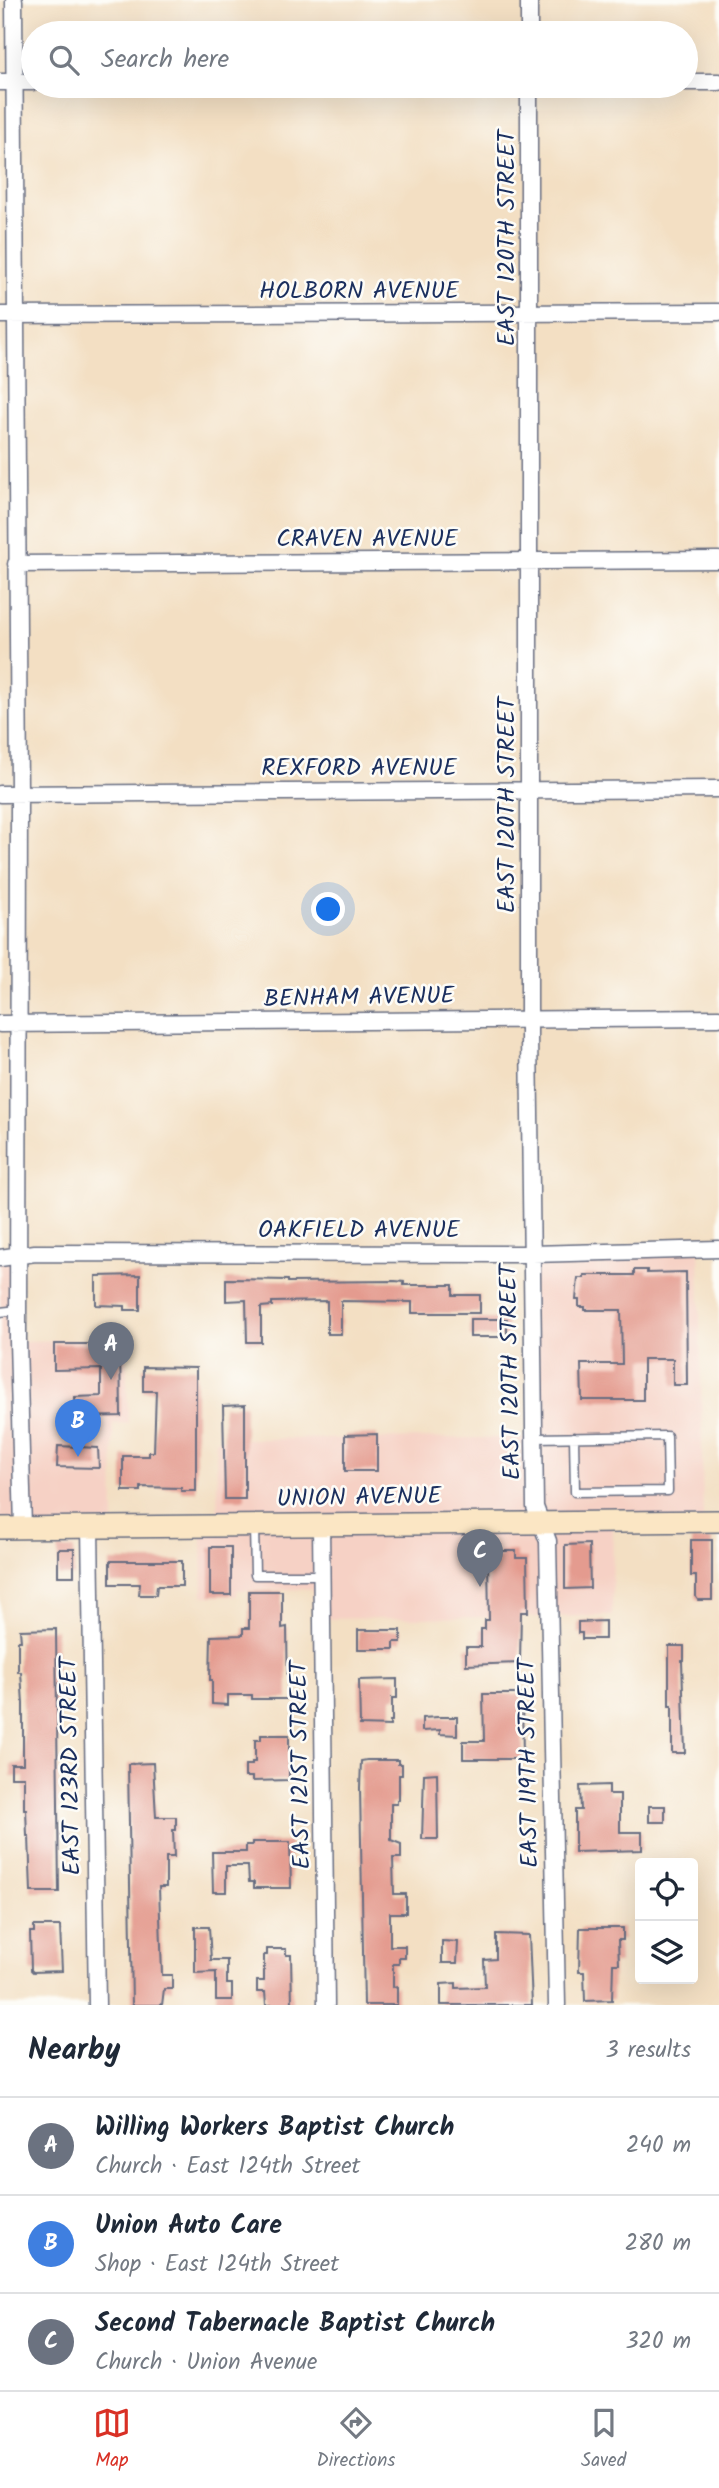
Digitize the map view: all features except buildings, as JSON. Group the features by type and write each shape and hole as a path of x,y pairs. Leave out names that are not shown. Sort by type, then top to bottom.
{"main road":[{"name":"UNION AVENUE","path":"0,1528 719,1521"}],"street":[{"path":"14,0 7,82 17,315 8,545 16,564 19,1310 23,1528"},
{"path":"530,0 530,21"},
{"path":"698,82 719,82"},
{"name":"EAST 120TH STREET","path":"530,98 530,1020 535,1507 540,1523"},
{"name":"HOLBORN AVENUE","path":"0,315 719,312"},
{"name":"CRAVEN AVENUE","path":"16,564 719,560"},
{"name":"REXFORD AVENUE","path":"0,794 719,789"},
{"name":"BENHAM AVENUE","path":"0,1024 719,1018"},
{"name":"OAKFIELD AVENUE","path":"0,1258 35,1253 532,1254 719,1249"},
{"name":"EAST 119TH STREET","path":"540,1523 548,1541 557,2005"},
{"name":"EAST 121ST STREET","path":"321,1525 326,2005"},
{"name":"EAST 123RD STREET","path":"90,1527 97,2005"}],"lane":[{"path":"0,1312 19,1310"},
{"path":"534,1438 573,1437 667,1436 668,1492 575,1492 573,1437"},
{"path":"254,1526 255,1575 321,1574"}],"shaded area":[{"path":"699,1249 703,1521 613,1522 612,1616 313,1619 312,1589 237,1590 237,1596 203,1596 202,1526 218,1526 216,1439 534,1438 532,1254"},
{"path":"19,1256 19,1341 126,1339 128,1423 113,1424 114,1527 0,1528 0,1258"}],"place":[{"name":"Willing Workers Baptist Church","path":"111,1380"},
{"name":"Union Auto Care","path":"78,1457"},
{"name":"Second Tabernacle Baptist Church","path":"480,1587"}]}
